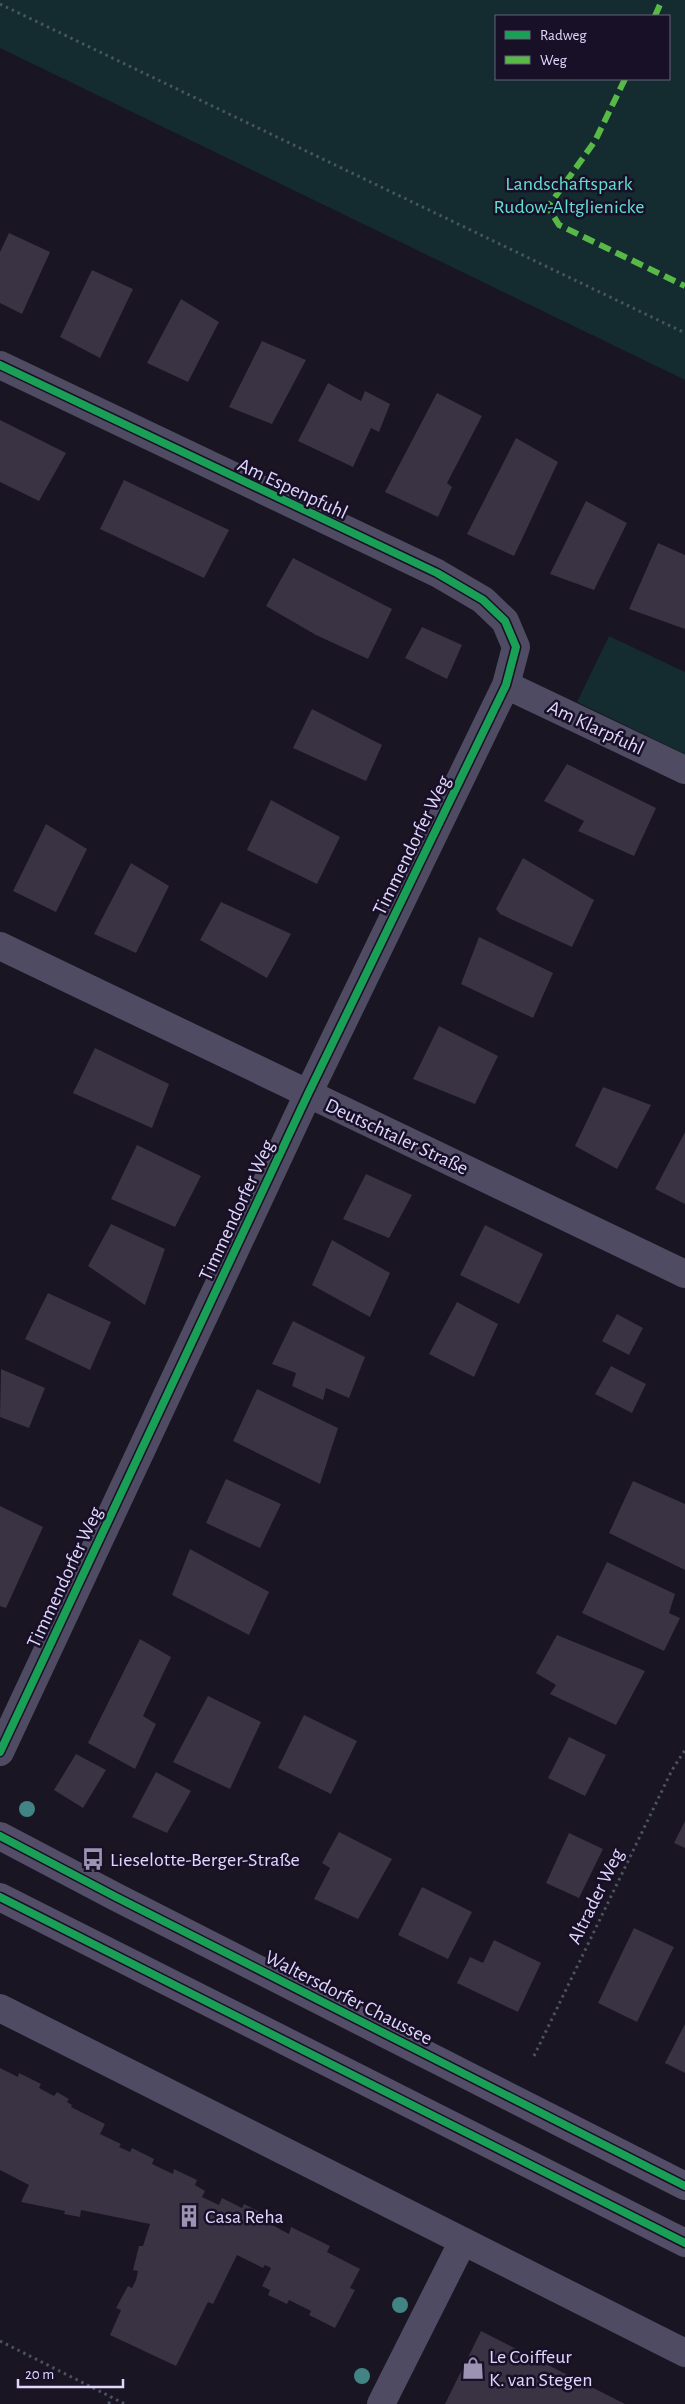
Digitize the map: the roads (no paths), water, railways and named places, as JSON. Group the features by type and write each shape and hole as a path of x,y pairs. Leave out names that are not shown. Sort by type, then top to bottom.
{"main road":[{"name":"Waltersdorfer Chaussee","path":"0,1836 116,1897 685,2186"},
{"path":"0,1897 685,2243"}],"street":[{"name":"Am Espenpfuhl","path":"0,364 437,573 483,600 505,621 516,647 506,685"},
{"name":"Am Klarpfuhl","path":"506,685 685,770"},
{"name":"Timmendorfer Weg","path":"0,1752 308,1094 506,685"},
{"name":"Deutschtaler Straße","path":"0,946 685,1274"},
{"path":"0,2008 685,2353"},
{"path":"381,2404 463,2241"}],"place":[{"name":"Lieselotte-Berger-Straße","path":"93,1859"},
{"name":"Casa Reha","path":"189,2216"},
{"name":"Le Coiffeur K. van Stegen","path":"473,2368"}],"park label":[{"name":"Landschaftspark Rudow-Altglienicke","path":"569,194"}]}
